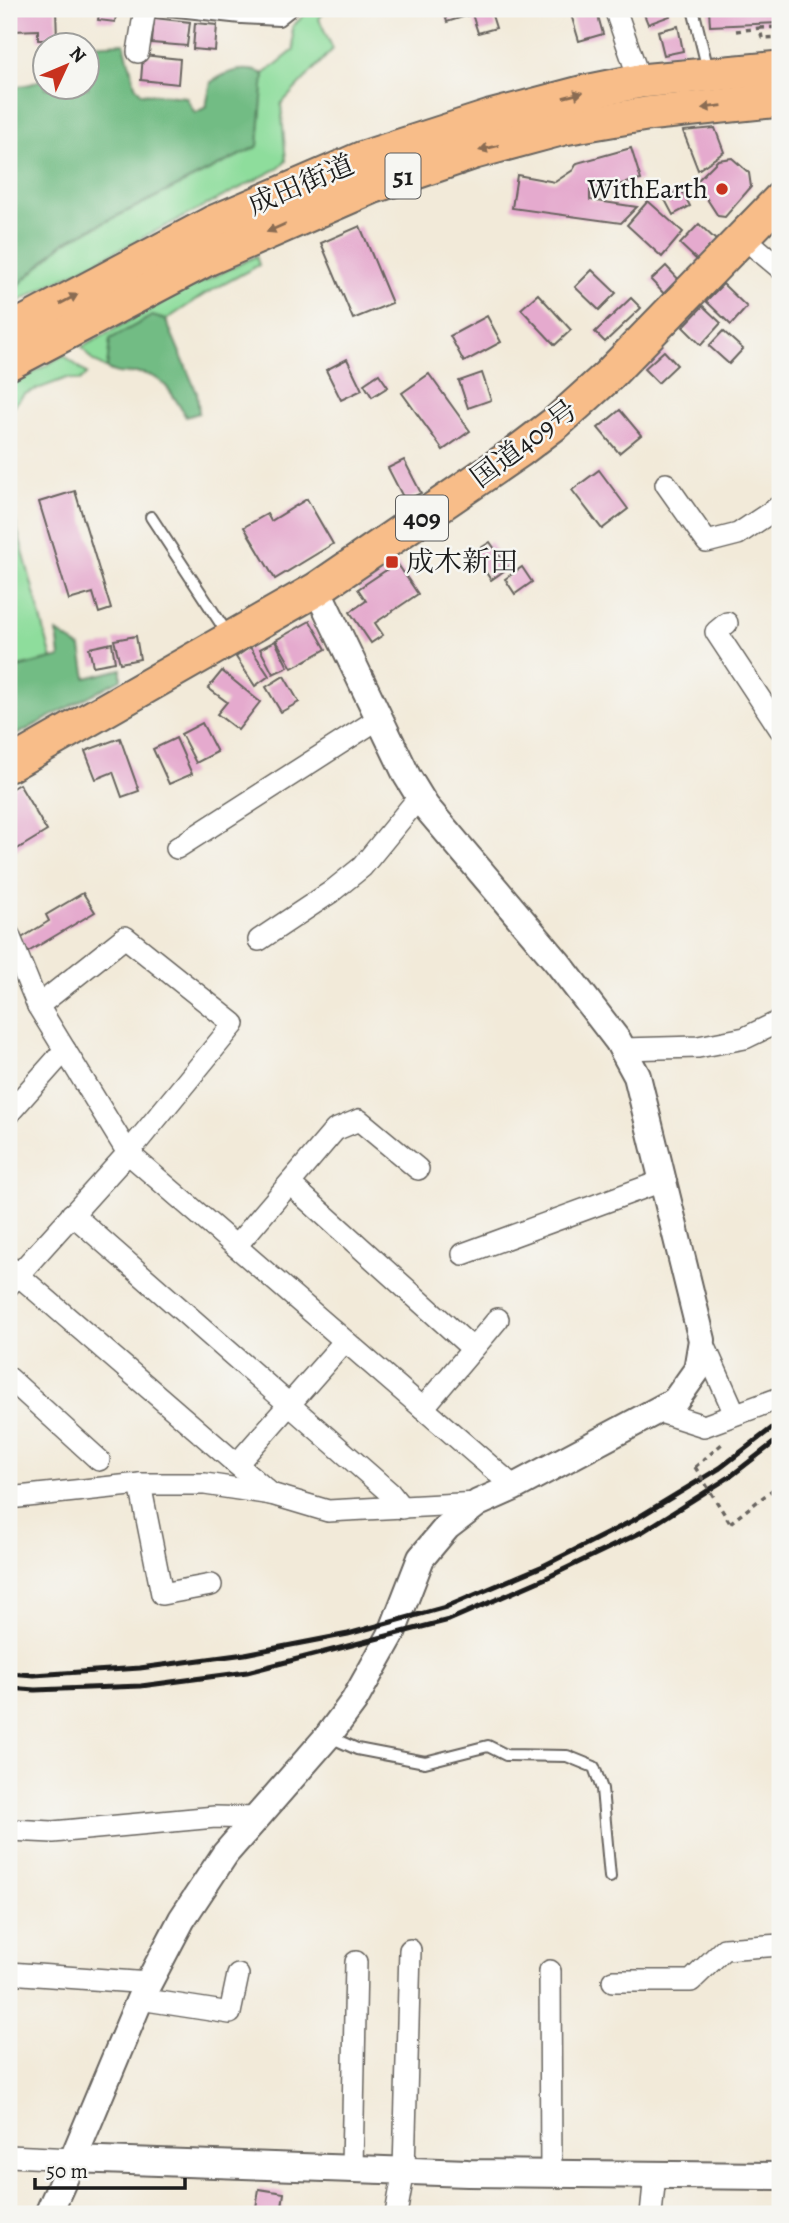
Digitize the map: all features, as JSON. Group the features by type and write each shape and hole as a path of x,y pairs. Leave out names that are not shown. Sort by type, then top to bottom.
{"highway":[{"name":"成田街道","path":"9,331 212,223 363,158 490,117 581,93 640,81 780,68"},
{"name":"成田街道","path":"9,363 207,259 372,187 475,152 564,128 646,114 780,100"},
{"name":"国道409号","path":"9,765 317,589 519,451 557,422 608,376 780,199"}],"street":[{"path":"138,52 145,9"},
{"path":"615,9 640,81"},
{"path":"743,237 780,268"},
{"path":"666,484 707,542 738,534 780,506"},
{"path":"317,589 378,719 426,807 558,964 623,1049 637,1076 702,1340 735,1415"},
{"path":"726,623 716,632 780,729"},
{"path":"177,848 378,719"},
{"path":"258,940 331,892 362,867 419,796"},
{"path":"9,935 38,1006 128,1153 514,1487"},
{"path":"38,1006 125,937 234,1024 128,1153 12,1276 271,1494"},
{"path":"623,1049 698,1047 745,1038 780,1021"},
{"path":"9,1113 65,1050"},
{"path":"236,1246 335,1130 359,1120 418,1168"},
{"path":"463,1254 662,1181"},
{"path":"290,1184 473,1349"},
{"path":"72,1214 390,1493 402,1508"},
{"path":"423,1408 498,1319"},
{"path":"48,2214 145,1991 182,1919 225,1853 328,1736 354,1701 391,1635 421,1558 447,1527 478,1503 514,1487 675,1401 697,1370 702,1340"},
{"path":"237,1464 345,1341"},
{"path":"9,1378 99,1460"},
{"path":"657,1411 704,1426 780,1398"},
{"path":"9,1498 140,1484 205,1484 271,1494 328,1511 478,1503"},
{"path":"140,1484 162,1594 211,1585"},
{"path":"9,1830 53,1832 215,1817 256,1818"},
{"path":"613,1981 691,1981 724,1950 780,1945"},
{"path":"396,2214 404,2170 410,1951"},
{"path":"352,2168 356,1962"},
{"path":"550,1971 551,2174"},
{"path":"9,1973 145,1991 230,2013 238,1975"},
{"path":"9,2155 73,2160 404,2170 780,2176"},
{"path":"651,2214 655,2175"}],"lane":[{"path":"159,9 279,20 293,9"},
{"path":"693,9 709,74"},
{"path":"151,517 230,639"},
{"path":"328,1736 357,1749 425,1762 488,1746 506,1755 567,1756 594,1767 602,1789 610,1877"}],"path":[{"path":"736,31 780,27"},
{"path":"760,28 762,38 780,37"},
{"path":"725,1440 695,1466 730,1523 780,1483"}],"green space":[{"path":"310,9 326,9 319,19 333,49 281,104 286,161 279,168 9,306 9,294 64,243 258,146 264,74 294,50 292,27"},
{"path":"124,43 135,85 141,93 186,97 195,113 206,107 211,82 218,78 243,70 264,74 258,146 64,242 9,294 9,88 32,84 32,102 102,102 102,44"},
{"path":"256,256 259,265 205,294 166,320 152,316 110,339 107,369 92,360 82,347 176,295"},
{"path":"152,316 166,320 197,393 199,413 186,417 168,388 156,378 139,373 121,374 107,369 110,339"},
{"path":"64,355 87,374 80,381 67,378 24,394 9,411 9,387"},
{"path":"9,499 52,659 9,669"},
{"path":"57,632 81,648 86,678 121,669 121,679 9,739 9,670 60,657"}],"building":[{"path":"21,9 56,9 57,32 13,31 13,12 21,12"},
{"path":"100,9 117,9 115,22 98,20"},
{"path":"443,9 467,9 469,15 447,22"},
{"path":"490,9 496,28 478,33 472,14"},
{"path":"596,9 603,34 579,41 570,11"},
{"path":"642,9 667,9 670,16 648,24"},
{"path":"709,9 780,9 780,23 710,26"},
{"path":"154,18 190,22 187,46 152,43"},
{"path":"195,23 217,25 215,51 193,49"},
{"path":"678,26 683,51 664,55 658,31"},
{"path":"143,55 180,59 178,84 141,80"},
{"path":"715,128 724,152 698,170 683,131"},
{"path":"631,148 641,180 590,190 590,200 637,207 621,223 512,208 517,175 555,182 573,170 577,163"},
{"path":"732,158 749,173 751,187 725,217 718,216 696,182 718,160"},
{"path":"681,189 690,206 673,215 664,198"},
{"path":"648,201 683,232 662,257 627,225"},
{"path":"699,224 717,241 698,261 680,244"},
{"path":"360,226 392,303 353,319 321,243"},
{"path":"666,266 682,283 667,297 651,280"},
{"path":"592,270 616,293 599,310 575,287"},
{"path":"723,284 747,307 731,325 706,301"},
{"path":"538,294 571,330 555,345 521,309"},
{"path":"631,298 641,308 605,342 595,332"},
{"path":"703,306 721,323 701,345 683,327"},
{"path":"487,316 501,342 464,362 450,336"},
{"path":"723,331 743,349 729,364 709,346"},
{"path":"664,351 677,365 658,383 644,369"},
{"path":"347,359 362,390 341,400 326,370"},
{"path":"482,373 491,400 468,408 459,381"},
{"path":"379,374 388,387 372,397 364,384"},
{"path":"429,374 470,431 443,450 402,393"},
{"path":"620,410 641,435 619,453 598,428"},
{"path":"404,460 421,493 405,501 388,468"},
{"path":"599,470 628,509 602,529 572,490"},
{"path":"75,491 111,609 99,613 93,593 69,600 39,502"},
{"path":"307,499 333,544 275,579 244,527 267,514 271,521"},
{"path":"490,542 508,568 491,580 473,553"},
{"path":"397,563 418,594 375,623 383,635 371,643 350,612 366,601 358,589"},
{"path":"522,567 532,582 515,594 505,579"},
{"path":"310,621 326,649 292,668 276,640"},
{"path":"136,636 140,659 120,663 114,640"},
{"path":"275,641 288,667 273,674 260,649"},
{"path":"112,643 115,662 93,666 89,648"},
{"path":"250,647 269,676 255,686 236,657"},
{"path":"222,671 260,702 238,730 217,714 227,702 208,688"},
{"path":"284,676 299,702 281,712 266,687"},
{"path":"202,723 217,752 196,763 181,734"},
{"path":"120,738 139,791 122,797 113,772 96,779 85,751"},
{"path":"176,738 192,774 169,784 153,749"},
{"path":"19,784 47,831 9,854 9,790"},
{"path":"83,893 95,912 28,952 20,939 49,921 46,915"},
{"path":"259,2189 284,2193 281,2214 255,2214"}],"railway":[{"path":"9,1673 34,1675 140,1668 245,1654 348,1634 446,1607 543,1566 634,1520 720,1468 780,1422"},
{"path":"9,1688 35,1690 141,1686 247,1672 449,1620 642,1532 731,1476 780,1438"}],"place":[{"name":"WithEarth","path":"722,189"},
{"name":"成木新田","path":"392,562"}]}
